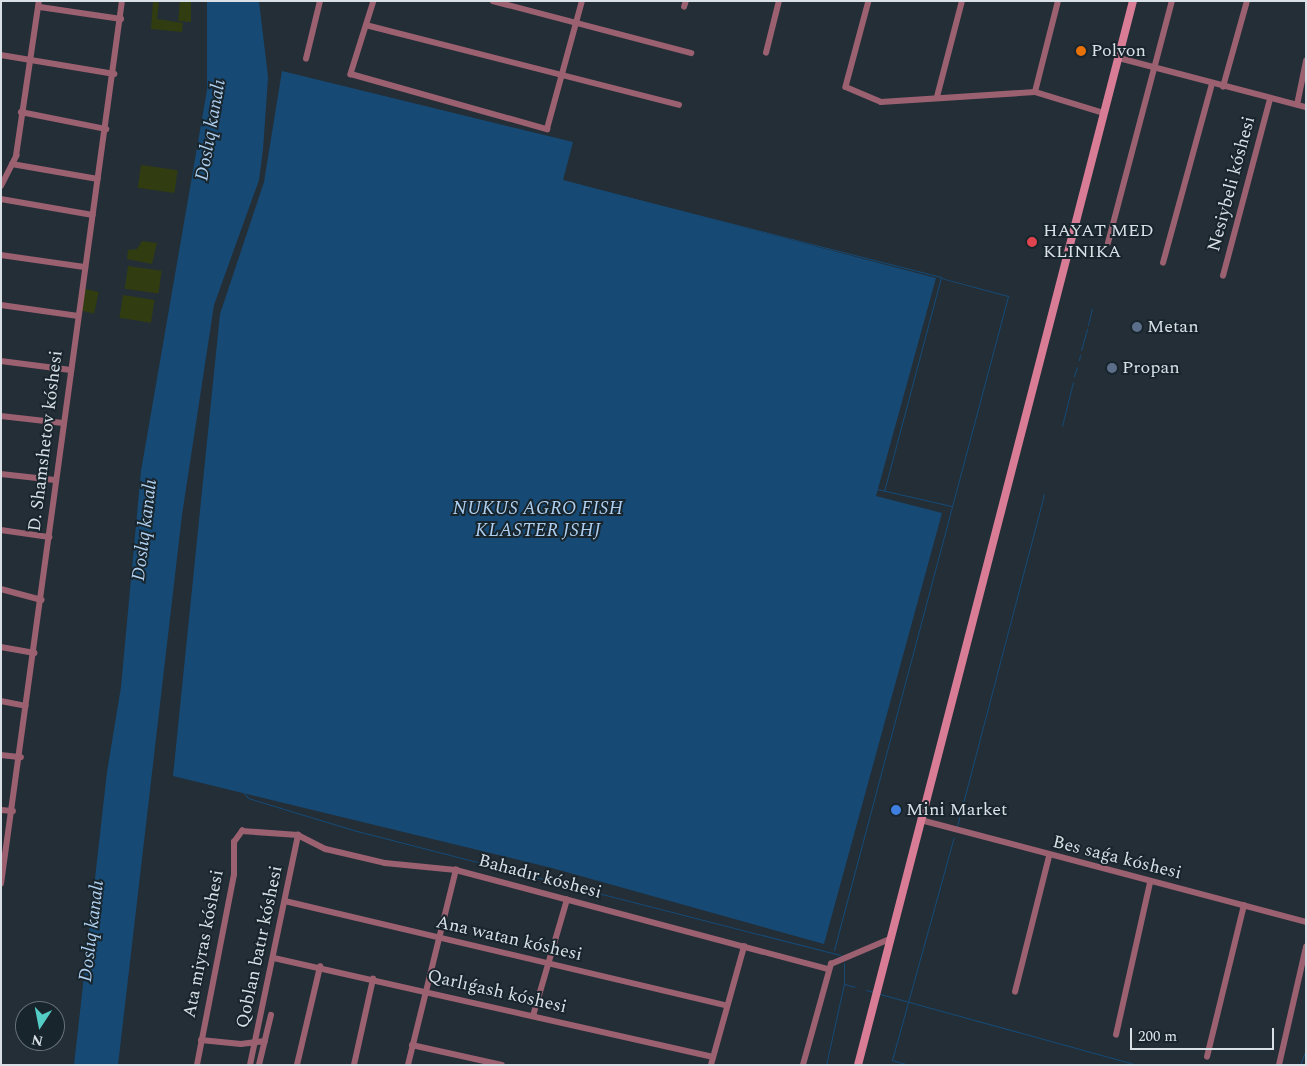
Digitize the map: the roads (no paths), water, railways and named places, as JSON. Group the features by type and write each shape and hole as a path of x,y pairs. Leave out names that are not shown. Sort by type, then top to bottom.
{"main road":[{"path":"858,1065 1134,1"}],"street":[{"name":"D. Shamshetov kóshesi","path":"1,884 2,868 21,757 26,706 42,600 55,480 84,267 114,74 122,1"},
{"path":"306,58 320,1"},
{"path":"374,1 351,74 547,129 565,74 582,1"},
{"path":"493,1 692,53"},
{"path":"766,53 779,1"},
{"path":"869,1 846,87 881,102 1035,92 1104,113"},
{"path":"937,97 962,1"},
{"path":"1035,92 1058,1"},
{"path":"1108,243 1156,68 1172,1"},
{"path":"1223,87 1247,1"},
{"path":"1,186 12,164 40,4 121,19"},
{"path":"366,25 565,74 679,105"},
{"path":"1,55 30,58 114,74"},
{"path":"1119,58 1223,87 1306,106"},
{"path":"1297,105 1306,61"},
{"path":"1163,262 1212,84"},
{"name":"Nesiybeli kóshesi","path":"1223,276 1270,99"},
{"path":"21,112 106,129"},
{"path":"12,164 98,178"},
{"path":"1,199 93,215"},
{"path":"1,255 84,267"},
{"path":"1,305 78,316"},
{"path":"1,361 70,370"},
{"path":"1,416 63,422"},
{"path":"1,474 55,480"},
{"path":"1,530 49,537"},
{"path":"1,589 42,600"},
{"path":"1,647 34,653"},
{"path":"1,701 26,706"},
{"path":"1,754 21,757"},
{"path":"1,810 13,811"},
{"name":"Bes saǵa kóshesi","path":"921,820 1049,857 1306,922"},
{"name":"Bahadır kóshesi","path":"242,831 298,835 326,849 361,858 456,870 828,969"},
{"name":"Ata miyras kóshesi","path":"197,1065 234,875 234,842 242,831"},
{"name":"Qoblan batır kóshesi","path":"250,1065 274,958 298,835"},
{"path":"1015,992 1049,857"},
{"path":"408,1065 441,938 456,870"},
{"path":"1116,1035 1150,883"},
{"path":"533,1016 546,963 567,900"},
{"name":"Ana watan kóshesi","path":"285,901 726,1005"},
{"path":"1207,1057 1244,905"},
{"path":"803,1065 828,969 890,940"},
{"path":"711,1065 726,1005 744,946"},
{"path":"1280,1065 1306,947"},
{"name":"Qarlıǵash kóshesi","path":"274,958 713,1057"},
{"path":"297,1065 320,967"},
{"path":"354,1065 373,979"},
{"name":"Qoblan batır kóshesi","path":"259,1065 271,1015"},
{"path":"201,1040 265,1041"},
{"path":"412,1045 502,1065"}],"water":[{"name":"Doslıq kanalı","path":"207,1 259,1 268,77 263,150 259,180 214,305 182,515 118,1065 74,1065 107,772 121,687 141,471 207,90"},
{"name":"NUKUS AGRO FISH KLASTER JSHJ","path":"282,71 573,142 563,180 936,278 876,496 942,513 824,944 552,868 173,776 220,314 264,182"}],"waterway":[{"path":"572,183 941,277 884,491"},
{"path":"834,950 1008,296 941,278"},
{"path":"1088,325 1092,308"},
{"path":"1081,350 1087,329"},
{"path":"1079,360 1080,355"},
{"path":"1074,376 1077,367"},
{"path":"1062,426 1073,382"},
{"path":"877,489 951,506"},
{"path":"957,826 1044,494"},
{"path":"244,793 248,798 353,830 840,955"},
{"path":"909,1065 892,1060 954,837"},
{"path":"844,963 844,983"},
{"path":"826,1065 844,984 855,987"},
{"path":"866,990 874,992"},
{"path":"880,994 1137,1065"},
{"path":"1300,1065 1306,1049"}],"place":[{"name":"Polvon","path":"1081,51"},
{"name":"HAYAT MED KLINIKA","path":"1032,242"},
{"name":"Metan","path":"1137,327"},
{"name":"Propan","path":"1112,368"},
{"name":"Mini Market","path":"896,810"}]}
